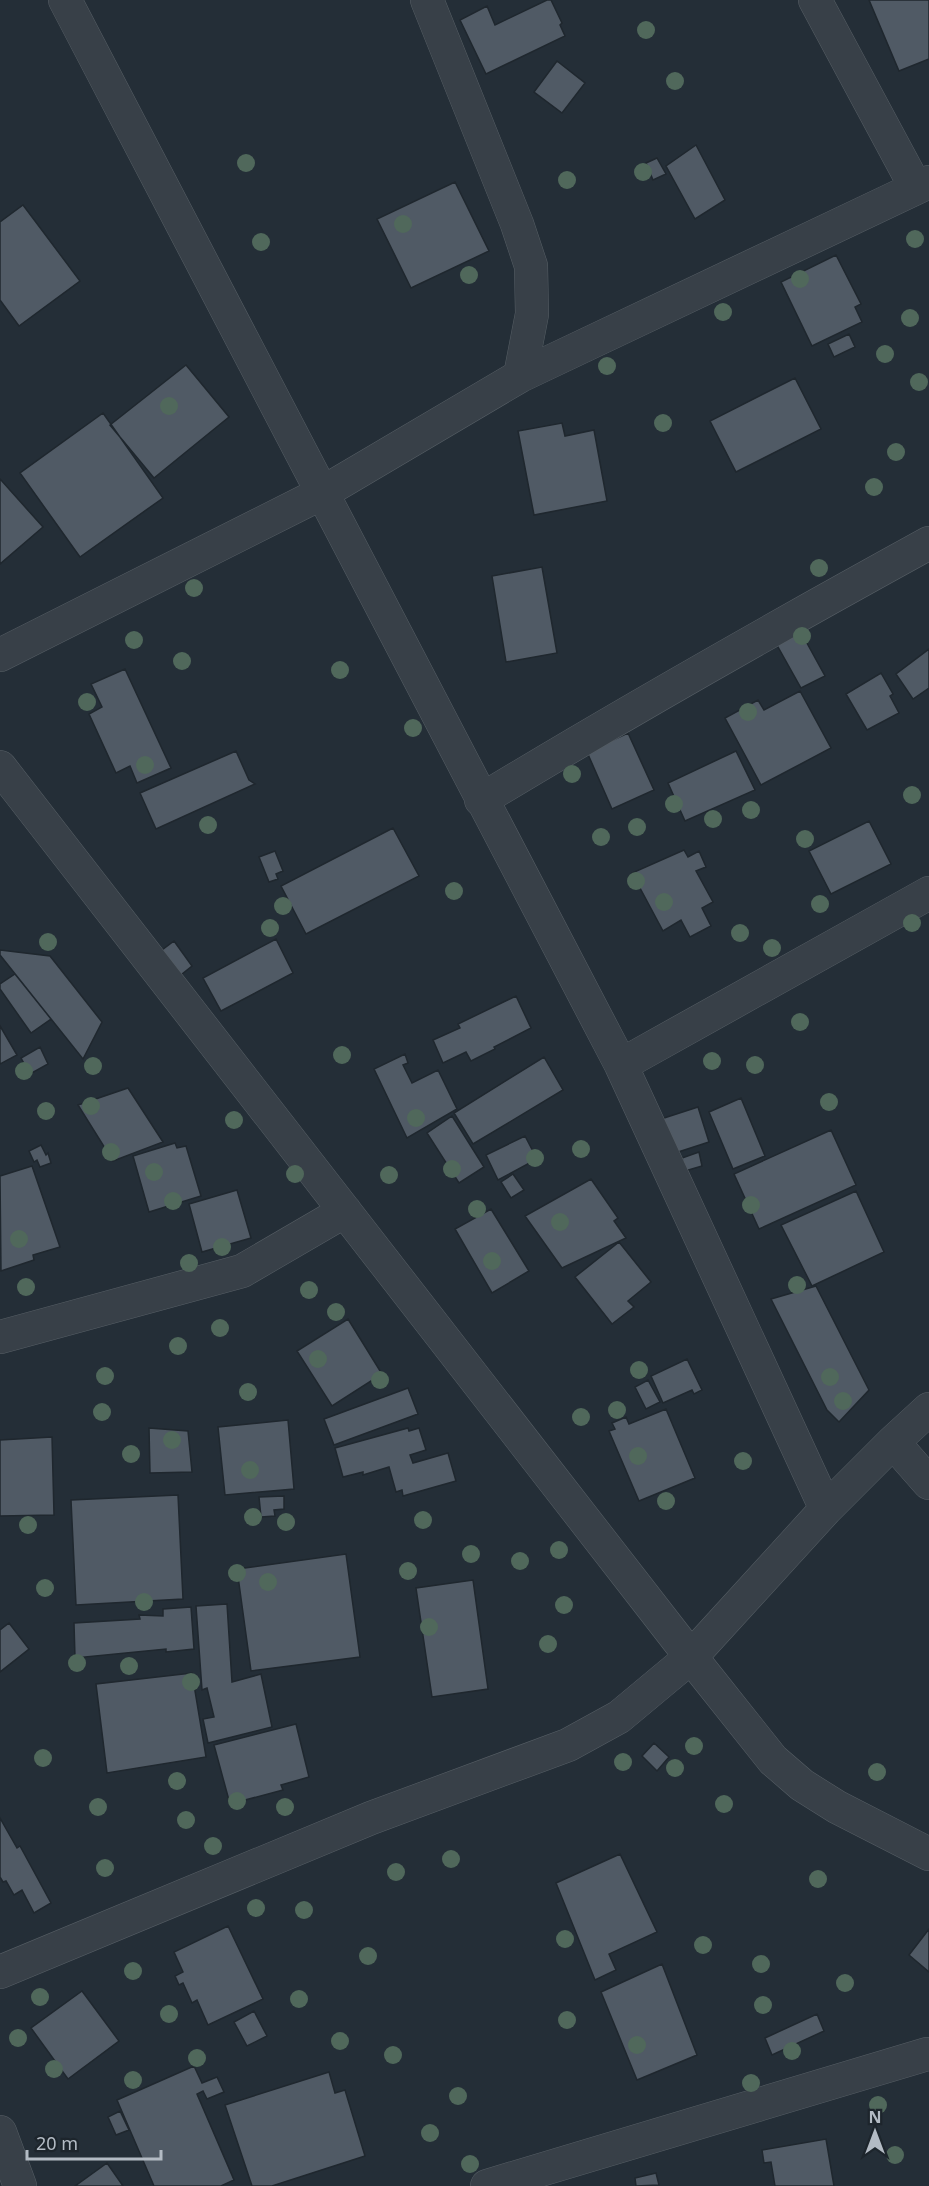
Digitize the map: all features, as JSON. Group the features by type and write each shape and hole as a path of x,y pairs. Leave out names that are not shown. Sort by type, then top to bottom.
{"street":[{"path":"64,0 621,1065 826,1509"},
{"path":"427,0 517,224 531,266 532,314 520,376"},
{"path":"0,655 322,493 520,376 923,185 815,0"},
{"path":"481,800 780,625 929,543"},
{"path":"0,767 773,1760 802,1785 837,1807 929,1854"},
{"path":"621,1065 929,893"},
{"path":"0,1336 242,1271 345,1211"},
{"path":"0,1972 371,1818 568,1745 619,1717 691,1657 826,1509 892,1442 929,1409"},
{"path":"892,1442 929,1483"},
{"path":"487,2186 927,2054"},
{"path":"0,2132 20,2186"}],"building":[{"path":"551,0 562,23 560,25 565,36 486,74 460,20 487,6 495,25"},
{"path":"869,0 929,0 929,59 899,71"},
{"path":"557,61 585,83 562,113 534,92"},
{"path":"696,145 725,200 695,219 666,166"},
{"path":"657,158 666,174 653,180 646,163"},
{"path":"455,182 489,251 411,288 377,219"},
{"path":"23,205 80,281 19,326 0,300 0,222"},
{"path":"836,255 861,304 855,307 862,322 812,346 781,282"},
{"path":"849,334 855,347 834,357 828,344"},
{"path":"186,365 229,417 154,478 110,425"},
{"path":"795,378 821,429 736,472 710,421"},
{"path":"103,413 163,498 80,557 20,473"},
{"path":"562,423 565,436 594,430 607,501 534,515 518,431"},
{"path":"0,479 43,527 0,564"},
{"path":"542,567 557,653 506,662 492,576"},
{"path":"797,625 825,676 801,688 773,638"},
{"path":"929,649 929,688 913,699 896,674"},
{"path":"125,669 171,768 137,783 130,766 116,773 89,714 102,707 91,684"},
{"path":"881,673 893,694 890,696 899,713 867,730 846,694"},
{"path":"800,691 831,748 761,785 725,718 758,700 764,710"},
{"path":"628,733 654,790 612,809 587,752"},
{"path":"236,751 249,780 255,784 156,829 140,793"},
{"path":"736,751 755,790 685,821 668,783"},
{"path":"869,821 891,864 831,894 809,851"},
{"path":"393,828 419,876 306,934 281,886"},
{"path":"684,850 688,857 699,851 706,867 696,871 713,902 702,908 711,926 690,937 681,920 663,931 632,873"},
{"path":"275,851 283,871 276,874 278,879 269,882 259,857"},
{"path":"276,939 293,973 221,1011 203,978"},
{"path":"174,941 192,966 177,978 158,953"},
{"path":"0,950 50,956 102,1022 83,1059 0,955"},
{"path":"15,974 51,1019 31,1033 0,989 0,984"},
{"path":"516,996 531,1028 471,1061 466,1052 443,1063 433,1040 460,1028 458,1024"},
{"path":"0,1026 17,1055 0,1064"},
{"path":"40,1047 48,1064 30,1074 21,1058"},
{"path":"405,1054 408,1063 403,1065 412,1083 438,1070 457,1109 407,1138 374,1069"},
{"path":"544,1057 563,1090 473,1144 454,1113"},
{"path":"128,1088 163,1142 113,1161 78,1105"},
{"path":"741,1098 765,1156 733,1169 709,1112"},
{"path":"698,1107 709,1142 672,1154 661,1119"},
{"path":"452,1116 484,1167 459,1183 427,1133"},
{"path":"831,1130 856,1185 759,1229 734,1174"},
{"path":"525,1136 537,1159 498,1180 486,1155"},
{"path":"175,1143 177,1148 186,1146 201,1196 149,1212 133,1156"},
{"path":"41,1145 46,1155 48,1153 51,1163 40,1167 37,1160 34,1162 29,1151"},
{"path":"699,1152 702,1166 685,1171 682,1158"},
{"path":"32,1166 60,1247 33,1255 34,1260 1,1271 0,1176"},
{"path":"513,1174 524,1190 511,1198 501,1182"},
{"path":"591,1179 618,1218 614,1221 626,1238 562,1268 525,1216"},
{"path":"237,1190 251,1238 202,1252 189,1204"},
{"path":"856,1191 884,1252 812,1286 781,1225"},
{"path":"491,1209 529,1271 492,1293 455,1229"},
{"path":"619,1242 651,1282 628,1301 634,1307 612,1324 575,1277"},
{"path":"816,1286 869,1390 839,1422 827,1410 771,1299"},
{"path":"348,1319 382,1374 332,1406 297,1351"},
{"path":"687,1359 702,1390 694,1394 692,1390 663,1403 651,1376"},
{"path":"648,1380 660,1402 646,1409 635,1387"},
{"path":"408,1388 418,1414 334,1445 324,1419"},
{"path":"666,1409 695,1478 639,1501 609,1431 615,1429 612,1423 626,1417 629,1424"},
{"path":"288,1420 294,1489 225,1495 218,1427"},
{"path":"149,1428 188,1431 192,1472 150,1473"},
{"path":"408,1428 409,1431 419,1428 426,1450 410,1455 413,1463 448,1453 456,1481 403,1496 402,1490 396,1492 389,1467 363,1475 363,1472 343,1477 335,1448"},
{"path":"52,1437 54,1515 0,1516 0,1440"},
{"path":"178,1495 183,1599 76,1605 71,1500"},
{"path":"284,1496 284,1509 274,1510 275,1516 261,1517 259,1497"},
{"path":"346,1554 360,1657 251,1671 237,1569"},
{"path":"473,1580 488,1689 432,1697 416,1588"},
{"path":"227,1604 232,1682 261,1674 272,1727 208,1743 203,1719 214,1717 207,1688 202,1690 196,1606"},
{"path":"191,1607 194,1649 166,1652 166,1649 75,1658 74,1623 140,1619 139,1615 163,1616 163,1609"},
{"path":"9,1623 29,1649 0,1672 0,1630"},
{"path":"192,1673 206,1757 107,1773 96,1684"},
{"path":"296,1724 309,1777 281,1785 283,1790 230,1804 214,1745"},
{"path":"654,1743 669,1757 657,1771 642,1756"},
{"path":"0,1818 17,1848 20,1846 51,1903 34,1913 22,1890 14,1895 6,1881 3,1882 0,1877"},
{"path":"620,1854 657,1932 609,1954 616,1970 595,1980 556,1883"},
{"path":"228,1926 263,1999 208,2025 197,2000 192,2003 183,1983 179,1985 175,1976 183,1972 174,1952"},
{"path":"929,1929 929,1972 909,1955"},
{"path":"662,1964 697,2055 637,2080 601,1992"},
{"path":"82,1991 119,2041 68,2079 31,2028"},
{"path":"254,2011 267,2036 247,2046 234,2022"},
{"path":"817,2014 824,2031 772,2055 765,2038"},
{"path":"194,2066 202,2083 217,2077 224,2092 207,2099 203,2091 197,2094 234,2180 221,2186 154,2186 117,2100"},
{"path":"329,2072 335,2093 345,2090 365,2156 272,2186 252,2186 225,2105"},
{"path":"120,2111 129,2130 116,2135 108,2117"},
{"path":"826,2139 834,2186 775,2186 771,2162 764,2163 762,2150"},
{"path":"107,2163 123,2186 75,2186"},
{"path":"656,2173 659,2185 636,2186 635,2178"}]}
